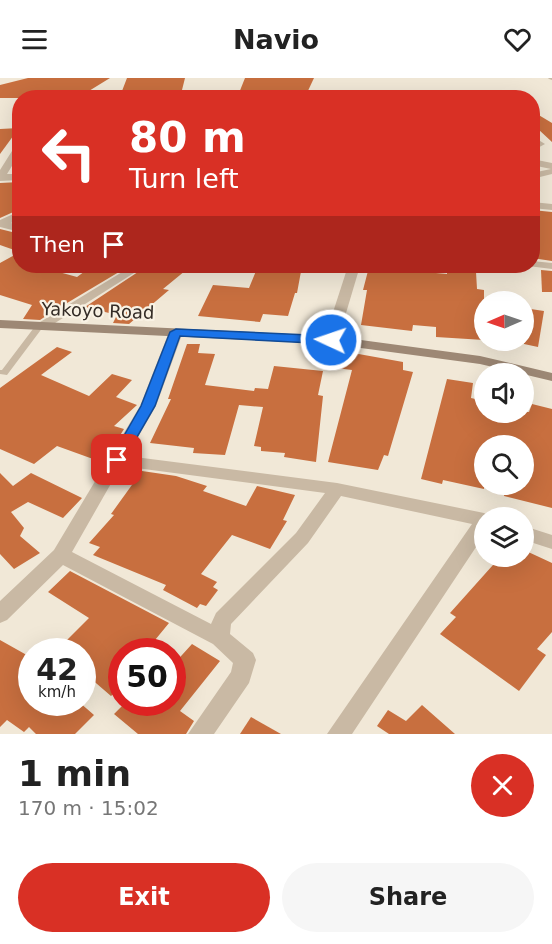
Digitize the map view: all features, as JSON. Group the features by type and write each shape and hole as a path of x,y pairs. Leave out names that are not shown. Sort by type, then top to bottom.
{"main road":[{"name":"Yakoyo Road","path":"0,324 331,340 480,360 552,376"}],"street":[{"path":"1,177 12,158"},
{"path":"39,327 128,273"},
{"path":"331,340 352,273"},
{"path":"0,614 61,555 148,406 176,332"},
{"path":"117,460 338,489 474,518"},
{"path":"220,638 219,628 223,619 302,538 338,489"},
{"path":"339,734 474,535"},
{"path":"534,536 552,542"},
{"path":"61,555 147,602 220,638 245,660 242,676 200,734"}],"lane":[{"path":"0,372 4,372 39,327"}],"building":[{"path":"28,78 110,78 90,90 12,90 12,98 0,98 0,85"},
{"path":"127,78 185,78 182,90 122,90"},
{"path":"245,78 314,78 308,90 240,90"},
{"path":"540,116 552,123 552,142 540,131"},
{"path":"12,128 12,138 0,154 0,129"},
{"path":"12,182 12,213 0,218 0,183"},
{"path":"540,211 552,212 552,261 540,259"},
{"path":"0,229 12,232 12,249 0,245"},
{"path":"12,256 12,273 62,273 77,277 82,273 117,273 57,309 52,307 49,314 40,320 23,319 32,305 0,295 0,263"},
{"path":"541,270 552,271 552,292 542,292"},
{"path":"136,273 182,273 163,289 169,290 129,324 113,323 117,315 85,307"},
{"path":"255,273 301,273 297,293 295,293 288,316 263,314 260,322 198,316 213,285 249,288"},
{"path":"367,273 476,273 477,289 484,291 474,291 474,339 436,337 436,327 413,325 412,331 361,325 367,290 363,290"},
{"path":"534,310 544,311 538,347 534,346"},
{"path":"187,344 200,344 198,353 215,354 205,385 254,391 255,388 268,389 274,366 323,371 318,395 323,396 316,462 284,457 285,453 261,451 261,447 254,446 263,407 239,405 225,455 193,453 194,448 150,443 171,399 168,399"},
{"path":"57,347 72,352 41,375 89,396 112,374 132,380 116,397 137,405 114,426 124,429 119,437 115,441 112,440 93,459 57,446 34,464 0,449 0,388"},
{"path":"342,351 403,362 403,370 413,372 388,456 384,455 378,470 328,462 352,370 336,368"},
{"path":"447,379 473,383 471,398 474,399 474,423 534,423 534,404 552,409 552,508 504,496 534,495 534,435 474,435 474,487 443,480 442,484 421,479"},
{"path":"142,471 176,476 207,486 203,491 246,506 257,486 295,495 283,520 287,521 270,549 232,535 201,574 217,582 213,587 218,590 206,606 200,604 197,608 163,590 166,585 93,555 100,547 89,543 114,515 111,514"},
{"path":"0,473 13,486 31,473 82,498 63,518 28,502 11,512 24,528 20,536 40,553 14,569 0,554"},
{"path":"534,555 552,563 552,632 537,649 546,655 519,691 440,634 456,617 450,613 491,567 534,567"},
{"path":"70,571 169,623 157,638 108,638 108,693 96,683 96,638 69,638 89,618 48,592"},
{"path":"0,640 18,650 18,716 93,716 75,734 36,734 29,727 24,732 7,720 0,727"},
{"path":"192,644 220,661 186,704 186,651"},
{"path":"422,705 455,734 389,734 377,726 388,710 406,721"},
{"path":"186,715 194,721 186,734 138,734 116,716"},
{"path":"251,717 281,734 240,734"}],"route":[{"path":"117,460 148,406 176,332 331,340"}]}
